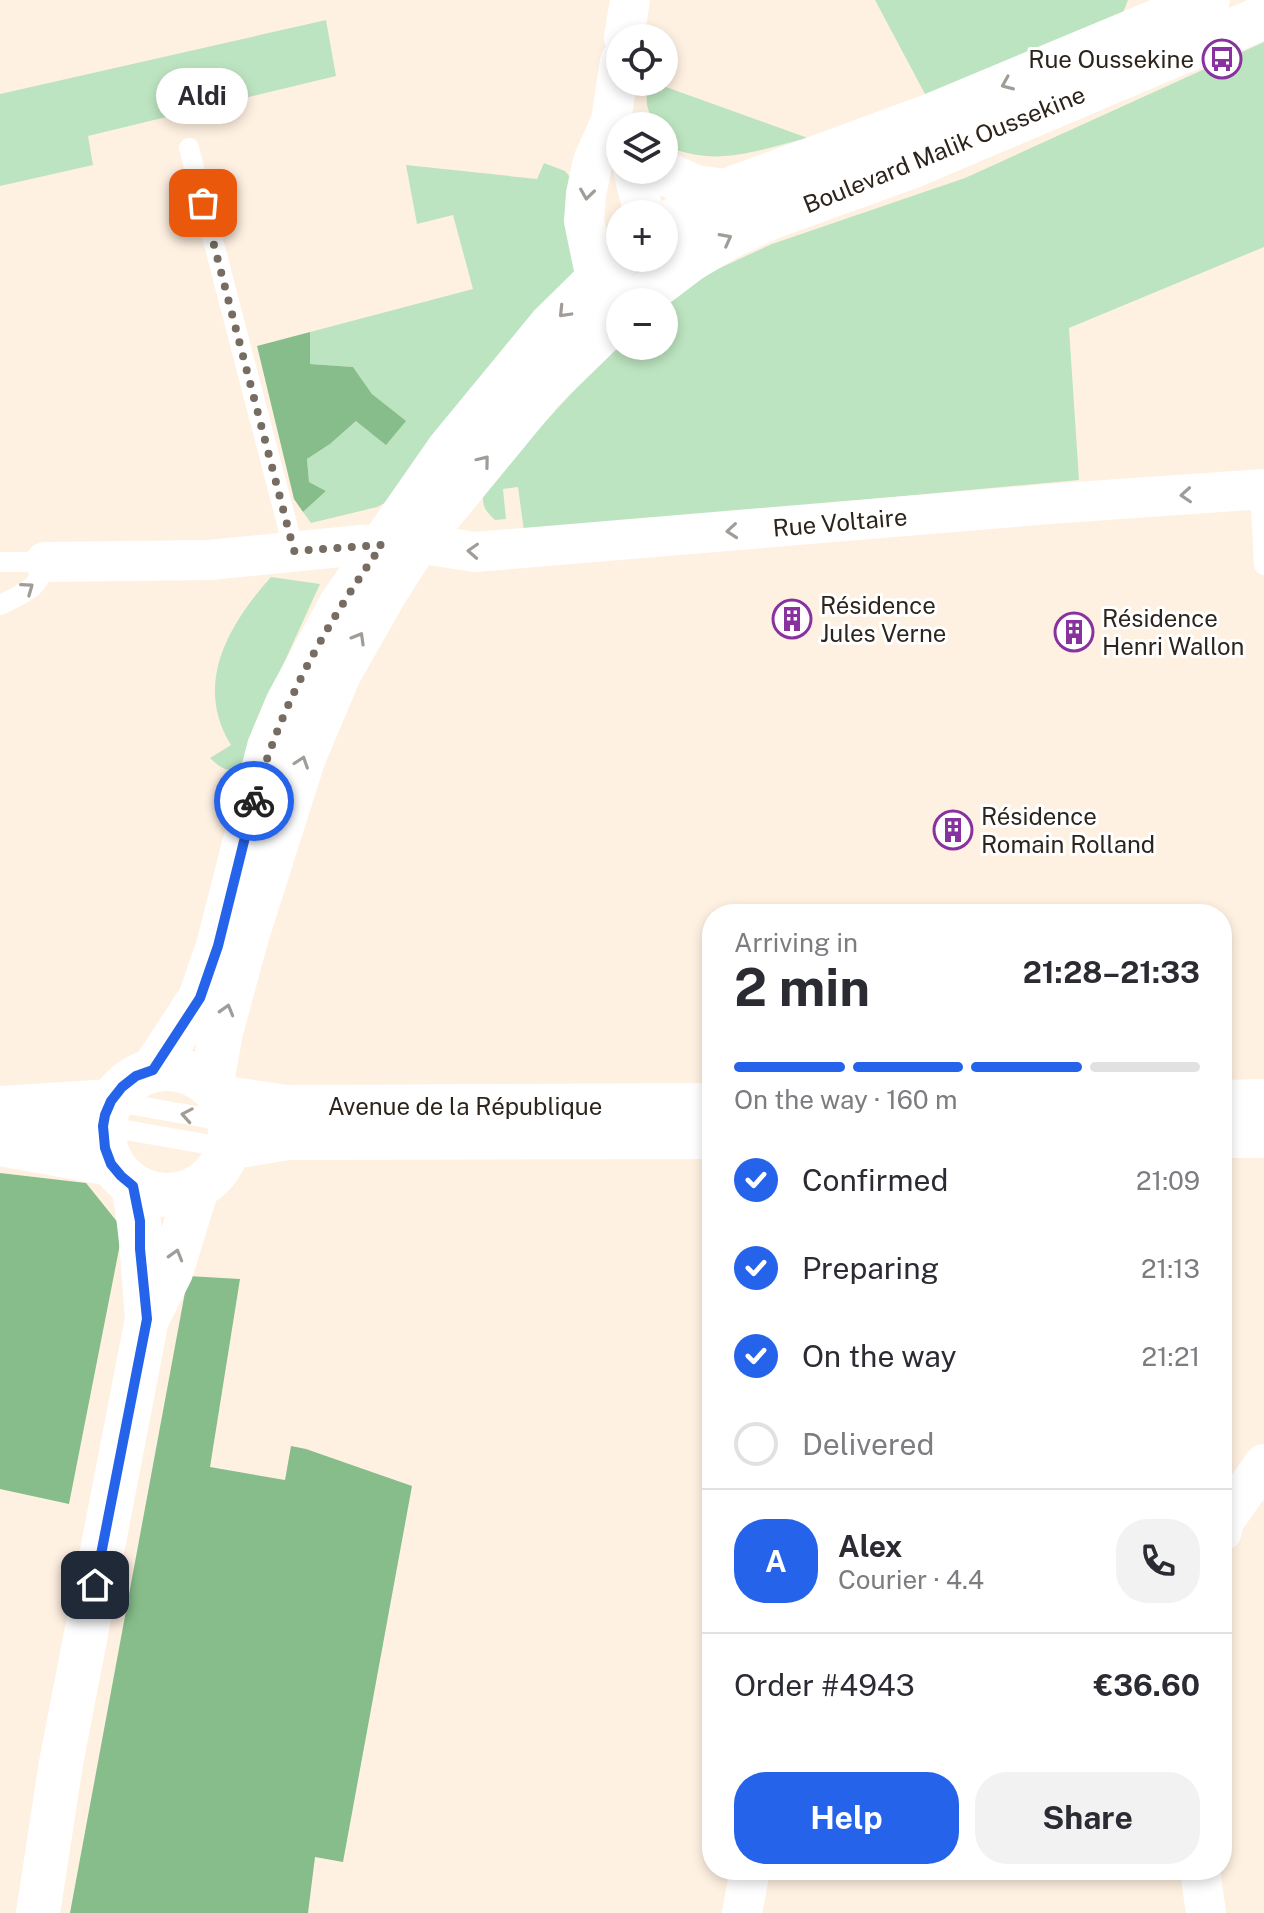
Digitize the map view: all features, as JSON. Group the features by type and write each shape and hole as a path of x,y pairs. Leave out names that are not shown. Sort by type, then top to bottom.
{"main road":[{"name":"Boulevard Malik Oussekine","path":"678,217 725,191 927,117 1145,14 1208,0"},
{"name":"Boulevard Malik Oussekine","path":"650,280 772,217 913,166 1264,17"},
{"path":"678,179 695,187 725,191"},
{"path":"0,1108 115,1144 148,1193 163,1196 197,1188 211,1178 222,1164 221,1032 247,936 304,757 340,672 385,593 400,544 448,450 550,326 606,270"},
{"path":"153,1070 200,998 218,946 269,747 287,704 341,604 542,391 606,329"},
{"path":"147,1319 140,1221 115,1144 122,1087 136,1076 153,1070 189,1072 222,1113"},
{"path":"1232,1102 1264,1101"},
{"name":"Avenue de la République","path":"222,1113 286,1107 702,1105"},
{"name":"Avenue de la République","path":"222,1113 287,1138 702,1137"},
{"path":"1232,1136 1264,1136"},
{"path":"0,1144 115,1144"},
{"path":"38,1913 61,1763 147,1319 171,1272 197,1188"}],"street":[{"path":"626,24 630,0"},
{"path":"606,142 593,161 584,221 606,264"},
{"name":"Rue Voltaire","path":"45,562 209,560 400,544 475,552 1262,489"},
{"path":"1232,1510 1264,1464"},
{"path":"742,1913 748,1880"},
{"path":"1201,1880 1206,1913"}],"lane":[{"path":"189,148 294,551"},
{"path":"1262,489 1264,565"},
{"path":"0,562 45,562 43,575 35,587 0,605"},
{"path":"0,1127 115,1144 222,1113 702,1120"},
{"path":"1232,1120 1264,1120"}],"green space":[{"path":"875,0 1128,0 1123,13 926,96"},
{"path":"326,20 336,76 88,136 93,165 0,186 0,94"},
{"path":"1264,42 1264,247 1069,328 1079,480 524,531 518,487 503,489 506,519 495,520 486,510 484,489 606,355 606,360 678,360 678,296 709,273 772,244 965,178"},
{"path":"678,91 808,138 737,155 703,156 678,150 678,112 649,112 647,96 678,96"},
{"path":"544,163 565,171 577,185 581,265 402,494 377,507 311,523 303,512 326,491 309,482 307,459 356,421 405,421 372,394 353,367 310,364 310,332 473,289 453,215 417,224 406,165 537,179"},
{"path":"310,332 310,364 353,367 372,394 406,421 386,445 356,421 307,459 309,482 326,491 303,512 294,499 257,346"},
{"path":"271,577 320,584 267,700 243,770 229,770 210,758 231,745 220,722 215,700 216,677 230,635"},
{"path":"0,1173 86,1183 123,1229 69,1504 0,1489"},
{"path":"188,1276 240,1279 210,1467 285,1480 291,1446 412,1486 343,1862 315,1857 308,1913 70,1913"}],"way so far":[{"path":"203,203 294,551 382,545 341,604 287,704 269,747 254,801"}],"place":[{"name":"Rue Oussekine","path":"1222,59"},
{"name":"Aldi","path":"203,203"},
{"name":"Résidence Jules Verne","path":"792,619"},
{"name":"Résidence Henri Wallon","path":"1074,632"},
{"name":"Résidence Romain Rolland","path":"953,830"}],"route":[{"path":"95,1585 147,1319 140,1221 133,1186 111,1164 105,1148 105,1115 122,1087 136,1076 153,1070 200,998 218,946 254,801"}]}
